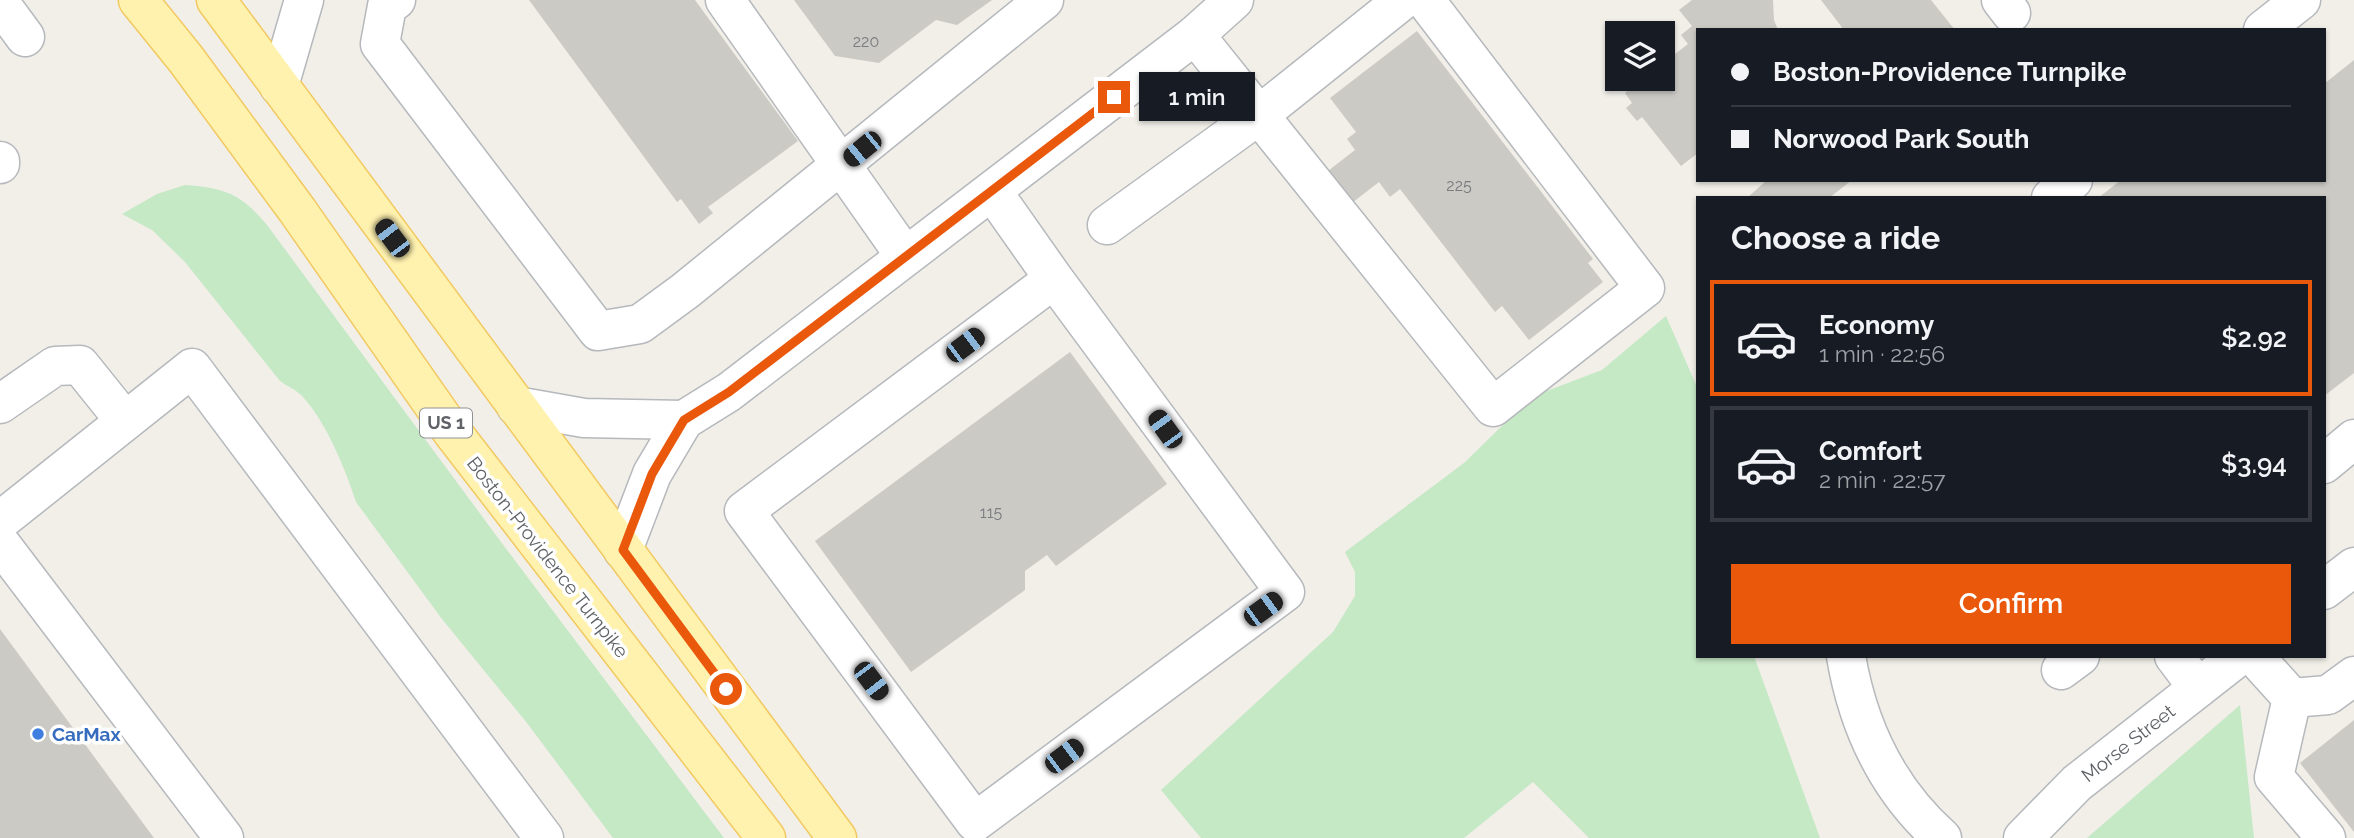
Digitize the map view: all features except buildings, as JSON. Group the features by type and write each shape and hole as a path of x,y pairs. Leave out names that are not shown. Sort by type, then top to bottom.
{"main road":[{"name":"Boston-Providence Turnpike","path":"138,0 185,58 297,210 453,433 766,838"},
{"path":"216,0 837,838"}],"street":[{"path":"279,86 304,0"},
{"path":"396,0 387,6 380,44 598,331 640,324 685,291 1044,0"},
{"path":"725,0 905,257"},
{"path":"623,550 652,474 684,420 729,392 1195,35 1234,0"},
{"path":"1107,225 1259,115 1403,0"},
{"path":"1195,35 1493,407 1645,288 1425,0"},
{"path":"2266,28 2301,0"},
{"path":"0,3 24,37"},
{"path":"2053,196 2070,182"},
{"path":"992,191 1285,593 975,821 744,511 1054,279"},
{"path":"0,404 55,366 80,365 125,421"},
{"path":"0,522 192,369 544,838"},
{"path":"516,405 584,418 684,420"},
{"path":"2326,462 2354,439"},
{"path":"0,543 223,838"},
{"path":"1846,658 1850,678 1872,746 1899,791 1942,838"},
{"path":"2175,658 2197,688"},
{"name":"Morse Street","path":"2023,838 2077,783 2236,658"},
{"path":"2256,658 2292,698"},
{"path":"2292,698 2328,695 2354,676"},
{"path":"2292,698 2274,777 2326,838"}],"green space":[{"path":"185,185 232,194 249,206 267,225 724,838 613,838 527,723 442,619 356,502 334,447 312,408 301,395 280,381 185,262 152,230 122,214 157,194"},
{"path":"1666,316 1696,385 1696,658 1755,658 1820,838 1589,838 1533,782 1464,838 1201,838 1161,790 1333,632 1355,596 1355,572 1345,552 1464,463 1507,421 1544,392 1602,370"},
{"path":"2240,705 2254,838 2087,838"}],"place":[{"name":"CarMax","path":"38,734"}],"route":[{"path":"726,689 623,550 652,474 684,420 729,392 1114,97"}]}
